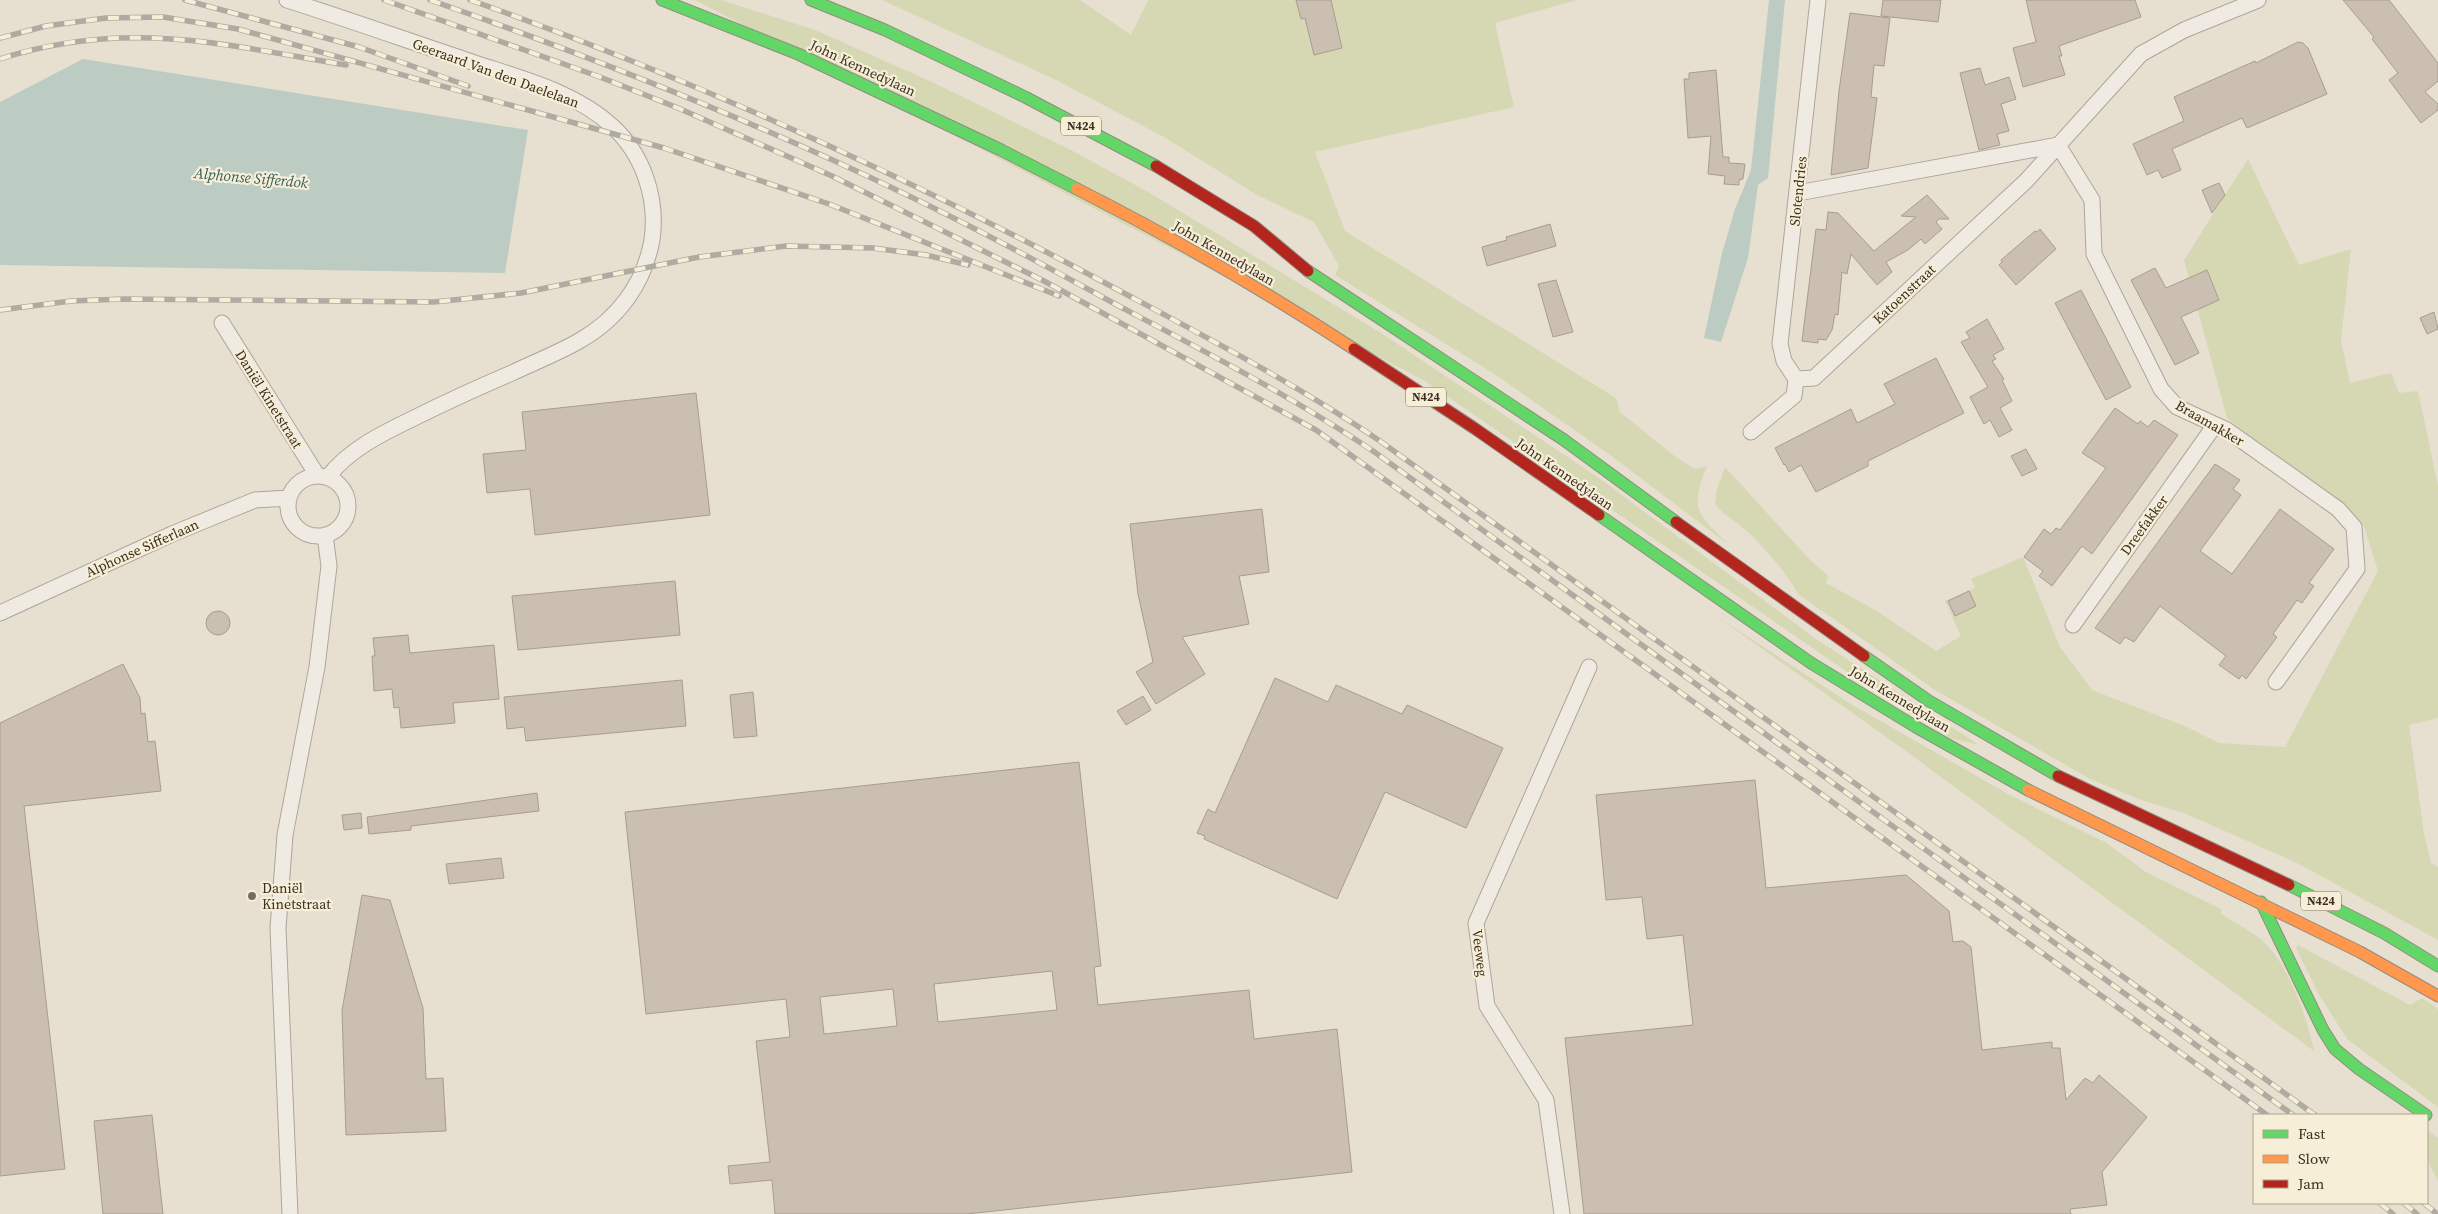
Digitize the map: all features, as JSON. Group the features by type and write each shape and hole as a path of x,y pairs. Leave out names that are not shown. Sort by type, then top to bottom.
{"highway":[{"name":"John Kennedylaan","path":"662,0 798,54 1001,150 1126,214 1306,318 1474,428 1811,663 1916,727 2035,794 2261,902 2360,952 2438,996"},
{"name":"John Kennedylaan","path":"811,0 929,51 1025,97 1147,160 1254,226 1318,280 1556,435 1741,570 1929,701 2058,776 2293,887 2384,933 2438,966"},
{"path":"2261,902 2305,989 2323,1030 2335,1049 2359,1069 2423,1114"}],"street":[{"name":"Geeraard Van den Daelelaan","path":"287,0 520,79 579,102 613,127 631,148 648,183 654,221 650,248 639,282 625,303 600,327 558,352 457,397 377,436 322,476"},
{"name":"Slotendries","path":"1796,379 1784,361 1780,344 1818,0"},
{"name":"Katoenstraat","path":"1796,379 1814,378 2026,181 2141,54 2184,30 2258,0"},
{"path":"1798,194 2058,145"},
{"name":"Braamakker","path":"2058,145 2092,200 2094,254 2160,389 2177,407 2227,430 2338,509 2354,527 2357,569 2276,682"},
{"name":"Daniël Kinetstraat","path":"222,323 322,476"},
{"path":"1750,432 1794,396 1796,379"},
{"name":"Dreefakker","path":"2073,625 2216,425"},
{"path":"322,476 343,488 348,505 342,524 325,535 305,533 296,527 288,509 289,498 299,482 322,476"},
{"name":"Alphonse Sifferlaan","path":"0,612 172,534 255,500 289,498"},
{"path":"290,1214 278,928 285,835 317,667 326,592 329,566 325,535"},
{"name":"Veeweg","path":"1562,1214 1546,1100 1488,1006 1476,923 1589,667"}],"green space":[{"path":"695,0 721,0 815,30 932,82 1071,150 1150,193 1378,331 1599,478 1816,639 1979,745 1950,738 1872,689 1425,381"},
{"path":"882,0 1080,0 1131,35 1148,0 1577,0 1495,23 1514,107 1315,152 1345,231 1616,398 1620,412 1673,455 1695,469 1707,466 1698,493 1699,510 1703,518 1729,545 1610,455 1496,375 1335,275 1339,266 1314,222 1257,195 1164,137 1054,79"},
{"path":"2248,159 2299,265 2351,249 2341,340 2350,383 2391,373 2399,393 2418,391 2438,486 2438,718 2409,725 2424,834 2431,863 2438,867 2438,940 2299,864 2184,813 2141,800 2090,779 1935,690 1798,594 1780,567 1764,549 1715,504 1717,489 1725,467 1810,560 1828,576 1826,583 1877,611 1936,651 1961,636 1945,601 1975,588 1971,579 2023,557 2060,647 2092,690 2187,727 2219,743 2285,747 2378,571 2364,526 2227,418 2184,260"},
{"path":"1716,616 1851,704 2008,794 2105,842 2146,872 2221,909 2221,914 2264,942 2281,964 2302,1008 2314,1051 1903,749"},
{"path":"2298,945 2410,1005 2422,998 2438,1009 2438,1107 2347,1039 2318,993 2296,948"},
{"path":"2428,1131 2438,1138 2438,1181 2428,1161"}],"water":[{"path":"1769,0 1785,0 1768,178 1758,185 1748,258 1721,342 1704,338 1722,253 1735,209 1751,170"},
{"name":"Alphonse Sifferdok","path":"83,59 528,130 505,273 0,265 0,102"}],"building":[{"path":"1296,0 1331,0 1342,48 1314,55 1305,18 1301,19"},
{"path":"1883,0 1941,0 1938,22 1881,16"},
{"path":"2026,0 2135,0 2141,17 2059,46 2062,56 2059,56 2065,75 2023,87 2013,48 2036,42"},
{"path":"2343,0 2389,0 2438,63 2438,81 2425,92 2438,104 2438,110 2421,123 2389,80 2398,73 2372,39 2374,37"},
{"path":"1850,13 1890,18 1884,66 1874,65 1871,97 1877,98 1868,168 1831,175 1839,91"},
{"path":"2298,42 2303,43 2308,48 2327,94 2247,128 2242,118 2172,149 2181,170 2162,178 2158,170 2147,175 2133,144 2184,121 2174,97 2255,61 2256,63"},
{"path":"1980,68 1985,85 2009,77 2016,99 2001,104 2009,131 1997,134 2000,145 1979,150 1960,73"},
{"path":"1716,70 1723,157 1729,157 1729,163 1745,164 1743,179 1739,180 1739,185 1724,184 1725,176 1708,174 1711,136 1688,138 1684,79 1689,79 1689,73"},
{"path":"2219,183 2225,195 2212,213 2202,190"},
{"path":"1927,195 1949,219 1939,219 1936,222 1942,229 1925,244 1921,239 1908,250 1886,262 1892,272 1877,285 1851,254 1847,274 1842,272 1838,315 1835,314 1832,330 1826,340 1818,339 1818,343 1802,341 1816,229 1826,230 1828,212 1838,213 1874,251 1916,217 1901,216"},
{"path":"1550,224 1556,246 1487,266 1482,247 1507,240 1506,237"},
{"path":"2040,229 2056,249 2016,285 1999,265 2002,262 2001,260 2035,231 2037,232"},
{"path":"2155,268 2166,288 2207,270 2219,300 2181,317 2199,353 2175,365 2131,280"},
{"path":"1556,280 1573,332 1553,337 1538,284"},
{"path":"2081,290 2131,387 2106,400 2055,303"},
{"path":"2434,312 2438,329 2427,334 2420,318"},
{"path":"1987,319 2004,349 1993,355 1996,359 1992,361 2004,379 2002,380 2012,401 2000,408 2012,430 1999,437 1990,420 1984,424 1970,397 1988,387 1961,342 1970,338 1966,332"},
{"path":"1936,358 1964,413 1868,461 1868,466 1816,492 1801,465 1789,472 1775,448 1851,409 1857,423 1895,404 1884,384"},
{"path":"696,393 710,515 535,535 530,489 487,493 483,454 526,450 522,412"},
{"path":"2115,408 2138,424 2140,421 2148,427 2154,420 2178,435 2092,554 2082,546 2052,586 2039,576 2043,571 2024,557 2044,529 2051,534 2056,528 2060,530 2106,468 2082,453"},
{"path":"2026,449 2037,469 2022,476 2011,456"},
{"path":"2215,464 2240,480 2233,489 2241,495 2200,551 2232,574 2280,509 2334,549 2309,583 2314,586 2302,603 2297,600 2273,634 2277,637 2246,679 2242,675 2239,679 2219,665 2226,656 2160,606 2134,642 2125,637 2120,644 2095,628"},
{"path":"1262,509 1269,572 1239,576 1249,624 1182,637 1205,674 1156,704 1136,672 1153,662 1138,594 1130,524"},
{"path":"675,581 680,635 518,650 512,596"},
{"path":"1969,591 1976,606 1955,616 1948,601"},
{"path":"218,611 227,614 230,623 227,632 218,635 209,632 206,623 209,614"},
{"path":"408,635 410,653 494,645 499,699 453,703 455,723 401,728 399,707 394,708 392,689 374,691 372,656 375,656 373,638"},
{"path":"123,664 140,698 141,714 145,713 148,742 155,741 161,791 24,806 65,1169 0,1176 0,723"},
{"path":"1275,678 1328,702 1336,685 1402,714 1407,705 1503,748 1466,828 1385,792 1337,899 1204,839 1205,836 1197,833 1208,809 1215,813"},
{"path":"682,680 686,726 526,741 524,727 507,729 504,697"},
{"path":"753,692 757,736 734,738 730,695"},
{"path":"1143,696 1151,710 1126,725 1117,711"},
{"path":"1079,762 1101,966 1094,967 1098,1005 1249,990 1254,1039 1337,1029 1352,1172 967,1214 775,1214 772,1180 730,1184 728,1166 770,1162 756,1041 790,1037 786,999 646,1014 625,812","holes":["1052,971 1057,1010 938,1022 934,984","893,989 897,1026 824,1034 820,997"]},
{"path":"1755,780 1766,888 1906,875 1949,911 1953,942 1963,941 1971,947 1982,1050 2052,1042 2052,1048 2060,1048 2066,1100 2085,1078 2093,1083 2099,1075 2147,1117 2102,1172 2107,1205 2070,1209 2071,1214 1584,1214 1565,1038 1693,1025 1683,935 1647,939 1642,897 1606,900 1596,795"},
{"path":"537,793 539,811 411,826 411,830 369,834 367,817"},
{"path":"361,813 362,828 344,830 342,815"},
{"path":"501,858 504,878 449,884 446,864"},
{"path":"362,895 390,900 423,1008 426,1079 443,1078 446,1131 346,1135 342,1011"},
{"path":"152,1115 163,1214 103,1214 94,1121"}],"railway":[{"path":"185,0 359,47 468,86"},
{"path":"384,0 600,77 678,108 832,176 1044,281 1316,430 2266,1114"},
{"path":"430,0 611,67 731,115 849,167 1013,248 1311,411 1373,451 2292,1114"},
{"path":"470,0 634,62 714,95 873,166 1107,284 1246,359 1314,399 1380,441 2314,1114"},
{"path":"0,38 46,26 106,18 163,17 238,29 664,148 829,204 1059,296"},
{"path":"0,59 46,47 89,40 131,38 215,43 346,65"},
{"path":"0,310 71,301 124,299 434,302 521,293 699,257 786,246 873,248 926,255 968,265"},
{"path":"2381,1204 2393,1214"},
{"path":"2405,1204 2417,1214"},
{"path":"2425,1204 2437,1214"}],"traffic: fast":[{"path":"662,0 798,54 1001,150 1077,189"},
{"path":"811,0 885,30 1025,97 1156,166"},
{"path":"1308,271 1564,440 1676,522"},
{"path":"1599,515 1811,663 1916,727 2028,790"},
{"path":"1864,656 1929,701 2058,776"},
{"path":"2289,885 2384,933 2438,966"},
{"path":"2261,902 2323,1030 2335,1049 2359,1069 2425,1114"}],"traffic: slow":[{"path":"1077,189 1218,265 1354,349"},
{"path":"2028,790 2360,952 2438,996"}],"traffic: jam":[{"path":"1156,166 1254,226 1308,271"},
{"path":"1354,349 1474,428 1599,515"},
{"path":"1676,522 1864,656"},
{"path":"2058,776 2289,885"}],"place":[{"name":"Daniël Kinetstraat","path":"252,896"}]}
